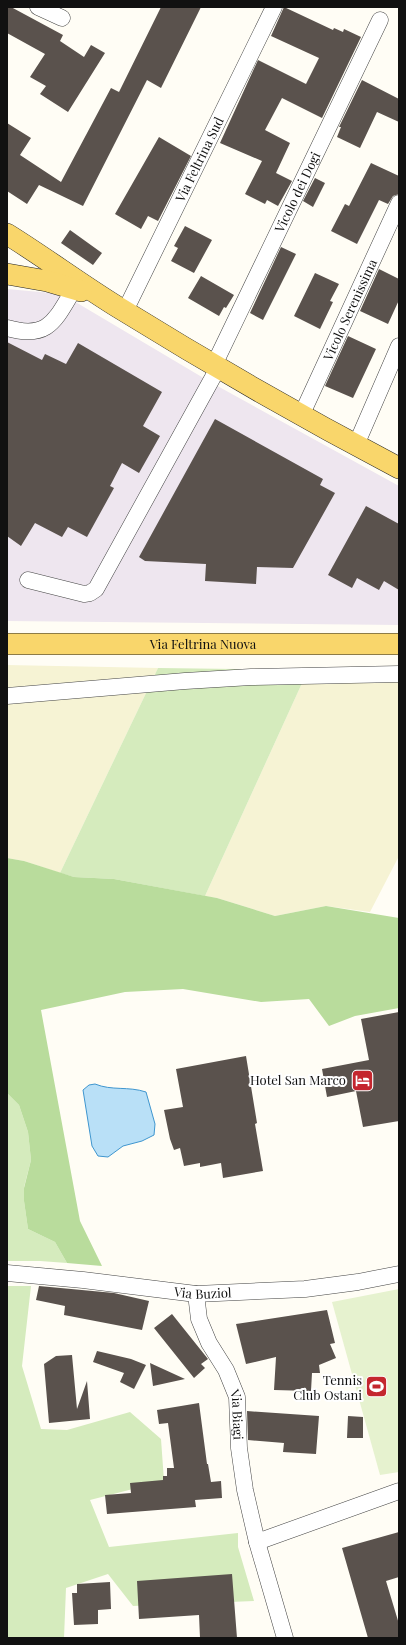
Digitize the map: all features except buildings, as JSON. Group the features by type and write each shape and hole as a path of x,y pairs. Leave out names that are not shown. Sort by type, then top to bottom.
{"main road":[{"path":"7,234 120,308 216,367 301,416 399,468"},
{"path":"7,274 47,281 74,289 120,308"},
{"name":"Via Feltrina Nuova","path":"7,644 399,644"}],"street":[{"path":"38,7 62,18"},
{"name":"Via Feltrina Sud","path":"120,308 274,7"},
{"name":"Vicolo dei Dogi","path":"28,580 84,594 90,593 96,589 216,367 380,20"},
{"name":"Vicolo Serenissima","path":"301,416 399,203"},
{"path":"7,328 28,332 46,328 56,319 74,289"},
{"path":"356,445 399,346"},
{"path":"7,696 185,681 399,674"},
{"name":"Via Buziol","path":"7,1274 83,1280 196,1294 305,1289 358,1282 399,1274"},
{"name":"Via Biagi","path":"196,1294 199,1319 209,1343 226,1370 237,1397 239,1448 245,1490 257,1542 285,1638"},
{"path":"257,1542 399,1491"}],"shaded area":[{"path":"7,289 62,294 212,383 399,486 399,625 7,621"},
{"path":"7,665 158,668 60,873 24,861 7,858"},
{"path":"308,670 399,675 399,856 370,912 326,906 275,916 217,898 205,896"}],"green space":[{"path":"158,668 308,670 205,896 114,879 74,877 60,873"},
{"path":"7,858 24,861 74,877 114,879 217,898 275,916 326,906 399,918 399,1008 355,1016 329,1026 309,999 261,1002 183,989 125,992 41,1010 80,1221 102,1266 67,1263 55,1242 28,1229 24,1201 24,1188 31,1160 28,1132 19,1105 7,1093"},
{"path":"7,1093 19,1105 28,1132 31,1160 24,1187 24,1201 28,1229 55,1242 67,1263 7,1261"},
{"path":"7,1286 31,1286 22,1366 41,1429 67,1430 130,1412 161,1439 164,1481 90,1500 109,1547 238,1533 238,1547 254,1601 133,1606 108,1574 66,1588 64,1638 8,1638"},
{"name":"Tennis Club Ostani","path":"399,1289 399,1472 380,1475 332,1302"}],"water":[{"path":"95,1084 146,1092 155,1124 154,1135 142,1141 123,1146 108,1157 98,1156 92,1146 83,1090 89,1085"}],"place":[{"name":"Hotel San Marco","path":"362,1080"},
{"name":"Tennis Club Ostani","path":"377,1387"}]}
